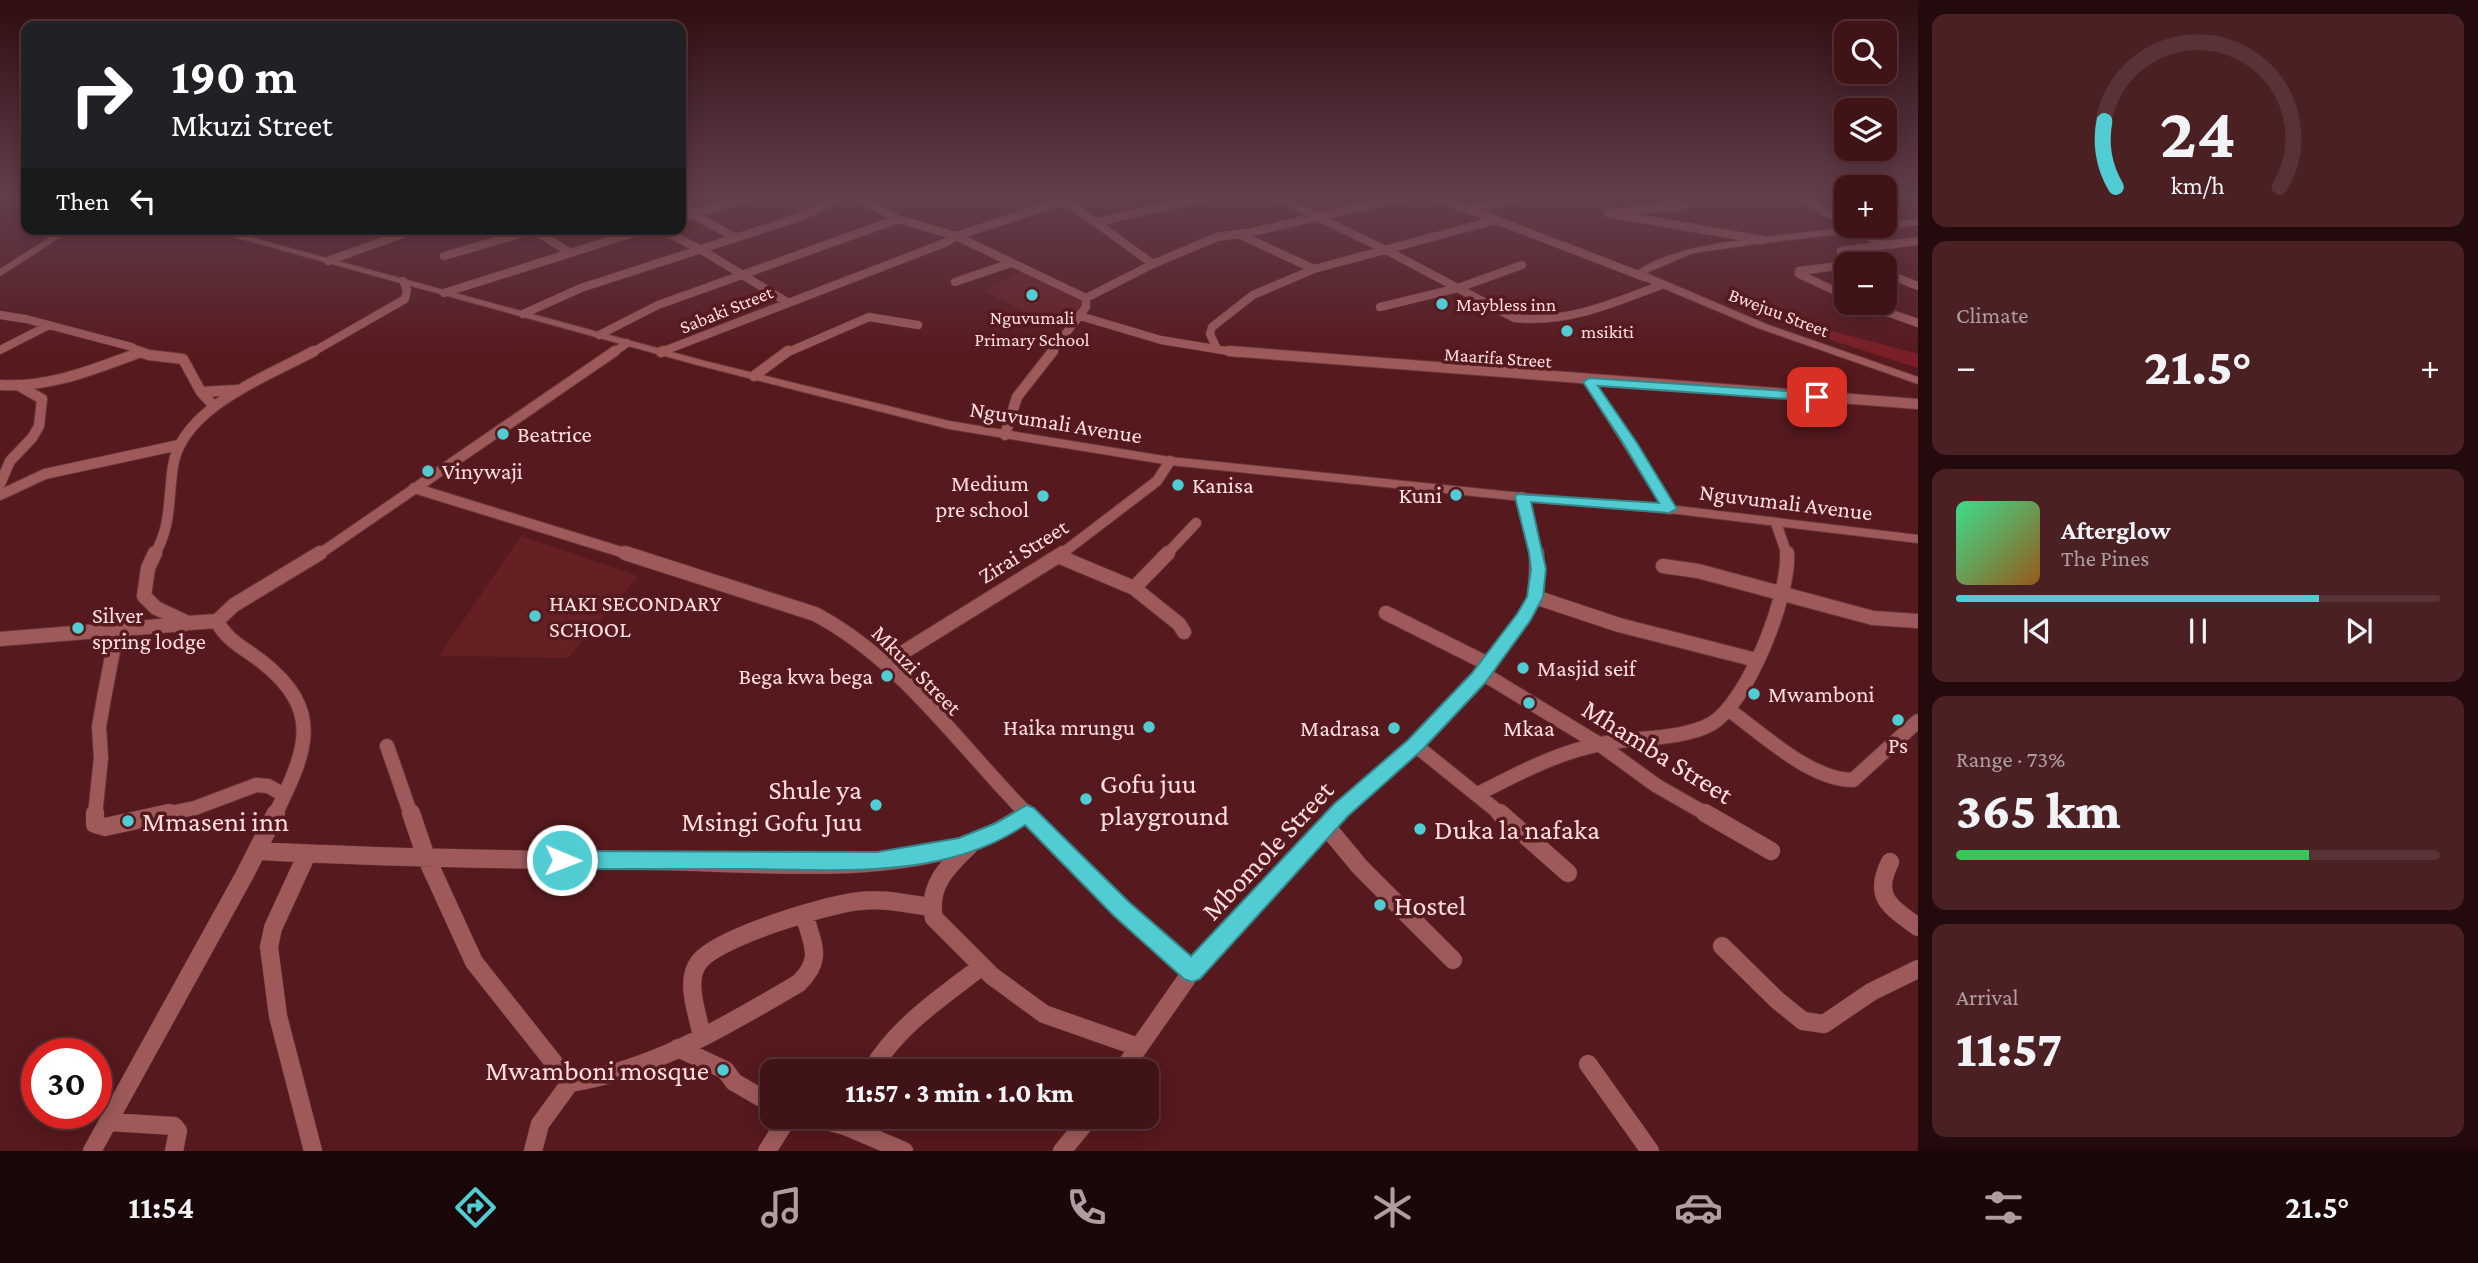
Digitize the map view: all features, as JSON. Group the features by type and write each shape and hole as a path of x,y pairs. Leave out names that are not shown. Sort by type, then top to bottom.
{"street":[{"path":"0,273 37,250"},
{"name":"Nguvumali Avenue","path":"286,250 754,376 949,425 1005,435 1170,461 1522,497 1669,509 1918,539"},
{"path":"328,261 359,250"},
{"path":"444,257 467,250"},
{"path":"564,250 569,253"},
{"path":"444,293 579,250"},
{"path":"523,314 581,288 698,250"},
{"path":"701,250 787,302"},
{"path":"599,335 658,305 811,250"},
{"name":"Sabaki Street","path":"661,352 926,250"},
{"path":"984,250 1086,298"},
{"path":"1134,250 1153,264"},
{"path":"1086,298 1153,264 1191,250"},
{"path":"1272,250 1314,269"},
{"path":"1217,349 1210,334 1212,327 1253,295 1314,269 1386,250 1514,318 1534,322 1585,312 1661,285"},
{"name":"Bwejuu Street","path":"1573,250 1762,327 1918,381"},
{"path":"1644,277 1641,272 1644,270 1699,250"},
{"path":"955,282 1011,263"},
{"path":"1380,307 1458,288 1522,265"},
{"path":"1834,267 1799,271 1799,274 1834,290"},
{"path":"1897,278 1918,286"},
{"path":"188,623 156,608 144,596 149,562 162,544 167,530 171,475 179,445 191,424 241,390 397,305 405,299 407,289 403,281"},
{"path":"1005,435 1017,397 1080,316 1086,307 1086,298"},
{"path":"1895,315 1918,323"},
{"path":"0,316 49,325 132,347 138,354"},
{"name":"Maarifa Street","path":"1080,316 1161,340 1254,355 1589,382 1918,404"},
{"path":"754,376 788,351 869,317 918,325"},
{"path":"0,350 49,325"},
{"path":"0,639 217,621 234,605 308,561 627,343"},
{"path":"0,385 21,387 51,383 138,354 183,359 201,392 214,407"},
{"path":"1589,382 1630,443 1669,509"},
{"path":"16,486 0,484 10,461 32,438 39,426 41,399 21,387"},
{"path":"201,392 241,390"},
{"path":"0,495 45,474 179,445"},
{"name":"Zirai Street","path":"886,663 1058,556 1157,481 1170,461"},
{"name":"Mkuzi Street","path":"414,488 815,614 843,629 886,663 1027,814 1121,909 1192,971"},
{"name":"Mbomole Street","path":"1130,1059 1192,971 1326,826 1415,745 1485,668 1524,617 1535,597 1538,569 1537,553 1522,497"},
{"path":"1134,588 1196,523"},
{"path":"1478,794 1536,764 1598,744 1693,731 1707,727 1729,710 1772,628 1787,577 1787,554 1776,523"},
{"path":"1058,556 1134,588 1179,624 1184,632"},
{"path":"1662,566 1698,571 1873,618 1918,621"},
{"path":"1535,597 1619,625 1756,660"},
{"name":"Mhamba Street","path":"1386,613 1485,668 1657,786 1771,851"},
{"path":"112,1116 213,929 260,851 301,747 304,713 291,692 261,661 221,634 217,621"},
{"path":"128,627 114,651 99,727 101,758 96,787 95,824 105,827 195,808 256,785 268,786 284,795"},
{"path":"1729,710 1821,774 1844,782 1853,780 1918,721"},
{"path":"1415,745 1478,794 1568,873"},
{"path":"387,747 426,857 474,962 570,1083"},
{"path":"260,851 426,857 877,861 961,847 1003,830 1027,814"},
{"path":"1326,826 1360,867 1453,960"},
{"path":"975,841 939,877 930,906 934,919 982,966 1044,1014 1138,1047"},
{"path":"307,854 273,928 269,947 278,1016 313,1151"},
{"path":"1890,862 1880,878 1880,890 1888,904 1918,927"},
{"path":"702,1036 693,981 698,962 730,941 860,901 930,906"},
{"path":"533,1151 539,1126 570,1083 589,1081 647,1065 799,983 814,970 816,961 805,917"},
{"path":"1722,946 1777,1000 1803,1021 1824,1024 1871,992 1918,969"},
{"path":"878,1059 907,1024 982,966"},
{"path":"678,1048 725,1070 734,1082 760,1097"},
{"path":"1587,1064 1650,1151"},
{"path":"112,1122 174,1126 178,1131 174,1151"},
{"path":"92,1151 105,1129"},
{"path":"767,1151 781,1129"},
{"path":"862,1129 904,1151"},
{"path":"1062,1151 1080,1129"}],"shaded area":[{"name":"Nguvumali Primary School","path":"1023,271 1081,298 1084,307 1052,326 984,291"},
{"path":"1757,311 1918,354 1918,368 1837,342"},
{"name":"HAKI SECONDARY SCHOOL","path":"521,536 638,576 568,658 439,656"}],"place":[{"name":"Nguvumali Primary School","path":"1032,295"},
{"name":"Maybless inn","path":"1442,304"},
{"name":"msikiti","path":"1567,331"},
{"name":"Beatrice","path":"503,434"},
{"name":"Vinywaji","path":"428,471"},
{"name":"Kanisa","path":"1178,485"},
{"name":"Kuni","path":"1456,495"},
{"name":"Medium pre school","path":"1043,496"},
{"name":"HAKI SECONDARY SCHOOL","path":"535,616"},
{"name":"Silver spring lodge","path":"78,628"},
{"name":"Masjid seif","path":"1523,668"},
{"name":"Bega kwa bega","path":"887,676"},
{"name":"Mwamboni","path":"1754,694"},
{"name":"Mkaa","path":"1529,703"},
{"name":"Ps","path":"1898,720"},
{"name":"Haika mrungu","path":"1149,727"},
{"name":"Madrasa","path":"1394,728"},
{"name":"Gofu juu playground","path":"1086,799"},
{"name":"Shule ya Msingi Gofu Juu","path":"876,805"},
{"name":"Mmaseni inn","path":"128,821"},
{"name":"Duka la nafaka","path":"1420,829"},
{"name":"Hostel","path":"1380,905"},
{"name":"Mwamboni mosque","path":"723,1070"}],"route":[{"path":"562,860 877,861 961,847 1003,830 1027,814 1121,909 1192,971 1341,810 1415,745 1479,678 1524,617 1535,597 1538,569 1537,553 1522,497 1669,509 1630,443 1589,382 1817,397"}]}
